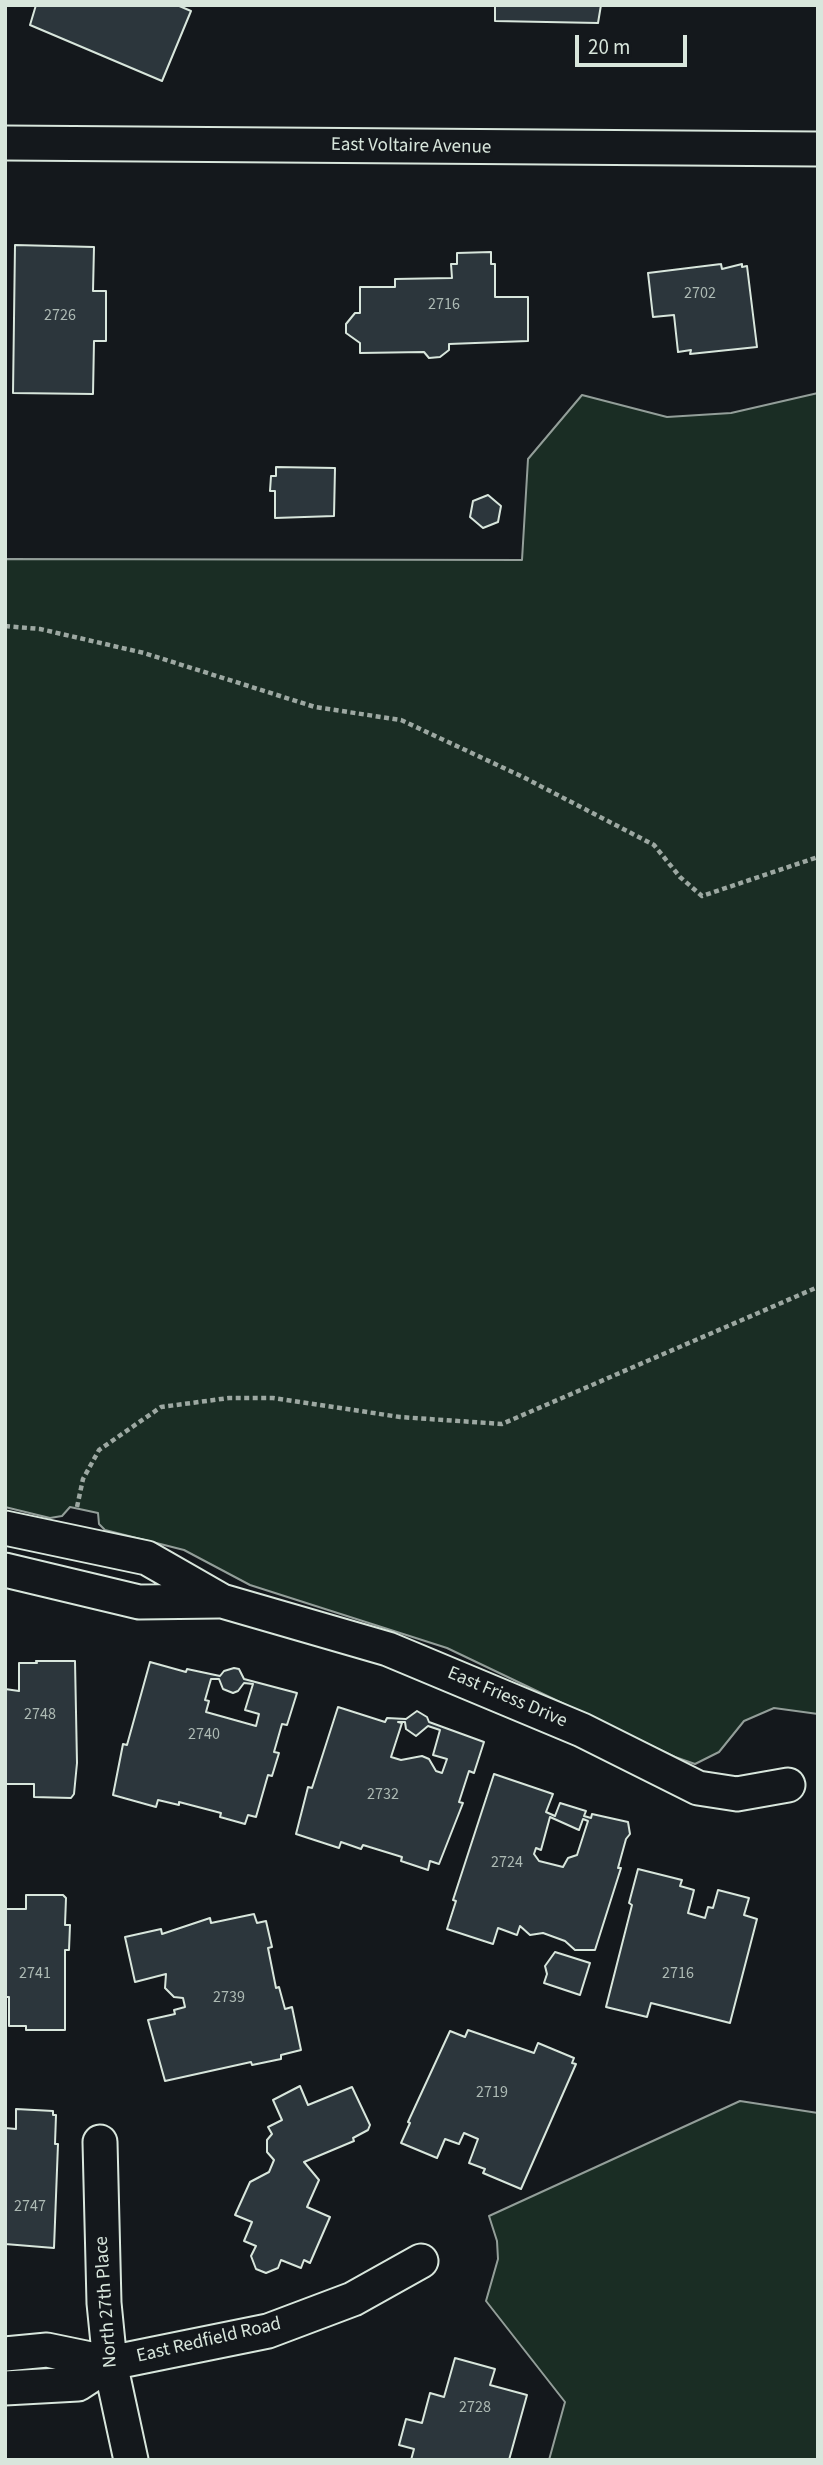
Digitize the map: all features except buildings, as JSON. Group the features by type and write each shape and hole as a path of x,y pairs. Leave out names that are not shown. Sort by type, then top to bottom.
{"street":[{"name":"East Voltaire Avenue","path":"5,143 818,149"},
{"name":"East Friess Drive","path":"5,1528 147,1558 222,1601 388,1649 571,1725 698,1788 737,1794 788,1785"},
{"path":"68,1585 74,1543"},
{"name":"East Friess Drive","path":"5,1570 139,1602 222,1601"},
{"name":"North 27th Place","path":"100,2143 104,2304 110,2363 131,2460"},
{"name":"East Redfield Road","path":"5,2388 78,2384 110,2363 268,2330 352,2299 421,2261"},
{"name":"East Redfield Road","path":"5,2354 47,2350 110,2363"}],"path":[{"path":"5,626 40,629 144,653 315,707 401,720 523,777 654,845 680,877 702,897 818,857"},
{"path":"74,1543 83,1479 99,1450 161,1407 229,1398 273,1398 400,1417 502,1424 818,1287"}],"green space":[{"path":"818,393 818,1714 774,1708 744,1721 719,1752 695,1764 675,1757 447,1648 250,1585 184,1550 105,1530 99,1524 98,1513 70,1507 62,1516 50,1518 5,1507 5,559 522,560 528,459 582,395 667,417 731,413"},
{"path":"740,2101 818,2113 818,2460 549,2460 565,2402 486,2301 498,2259 497,2241 489,2216"}]}
